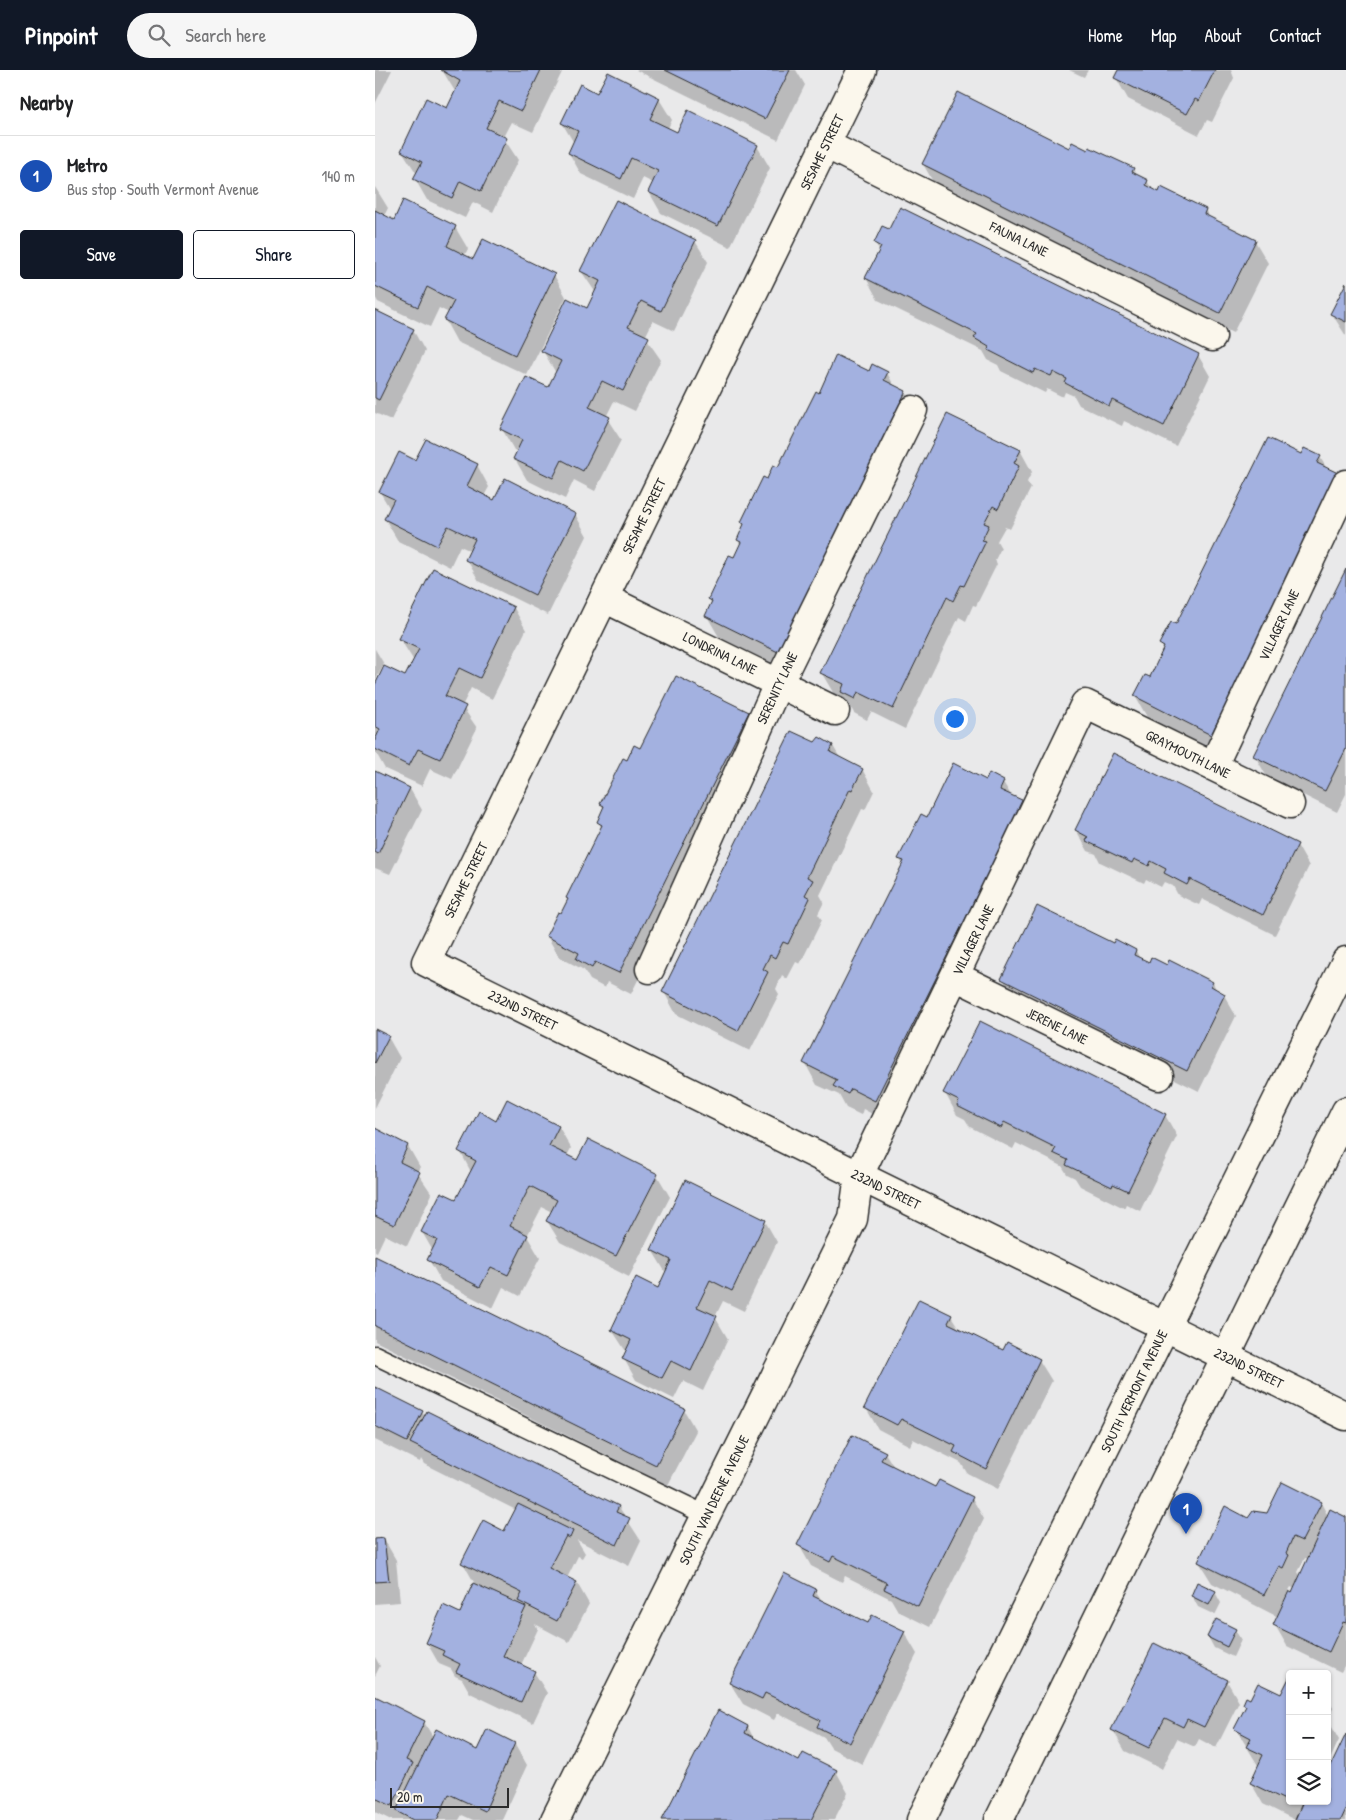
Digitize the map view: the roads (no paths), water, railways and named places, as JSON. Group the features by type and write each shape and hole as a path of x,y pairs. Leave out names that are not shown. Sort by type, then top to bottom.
{"street":[{"name":"SESAME STREET","path":"426,962 862,70"},
{"name":"FAUNA LANE","path":"825,144 1212,337"},
{"name":"SERENITY LANE","path":"649,969 779,682 913,410"},
{"name":"VILLAGER LANE","path":"1213,766 1346,484"},
{"name":"LONDRINA LANE","path":"604,598 835,711"},
{"name":"VILLAGER LANE","path":"859,1175 1085,704"},
{"name":"GRAYMOUTH LANE","path":"1085,704 1290,804"},
{"name":"SOUTH VERMONT AVENUE","path":"921,1820 1346,961"},
{"name":"232ND STREET","path":"426,962 1346,1416"},
{"name":"JERENE LANE","path":"955,976 1159,1076"},
{"path":"999,1820 1346,1111"},
{"name":"SOUTH VAN DEENE AVENUE","path":"555,1820 853,1219 859,1175"}],"lane":[{"path":"375,1355 706,1515"}],"place":[{"name":"Metro","path":"1186,1534"}]}
